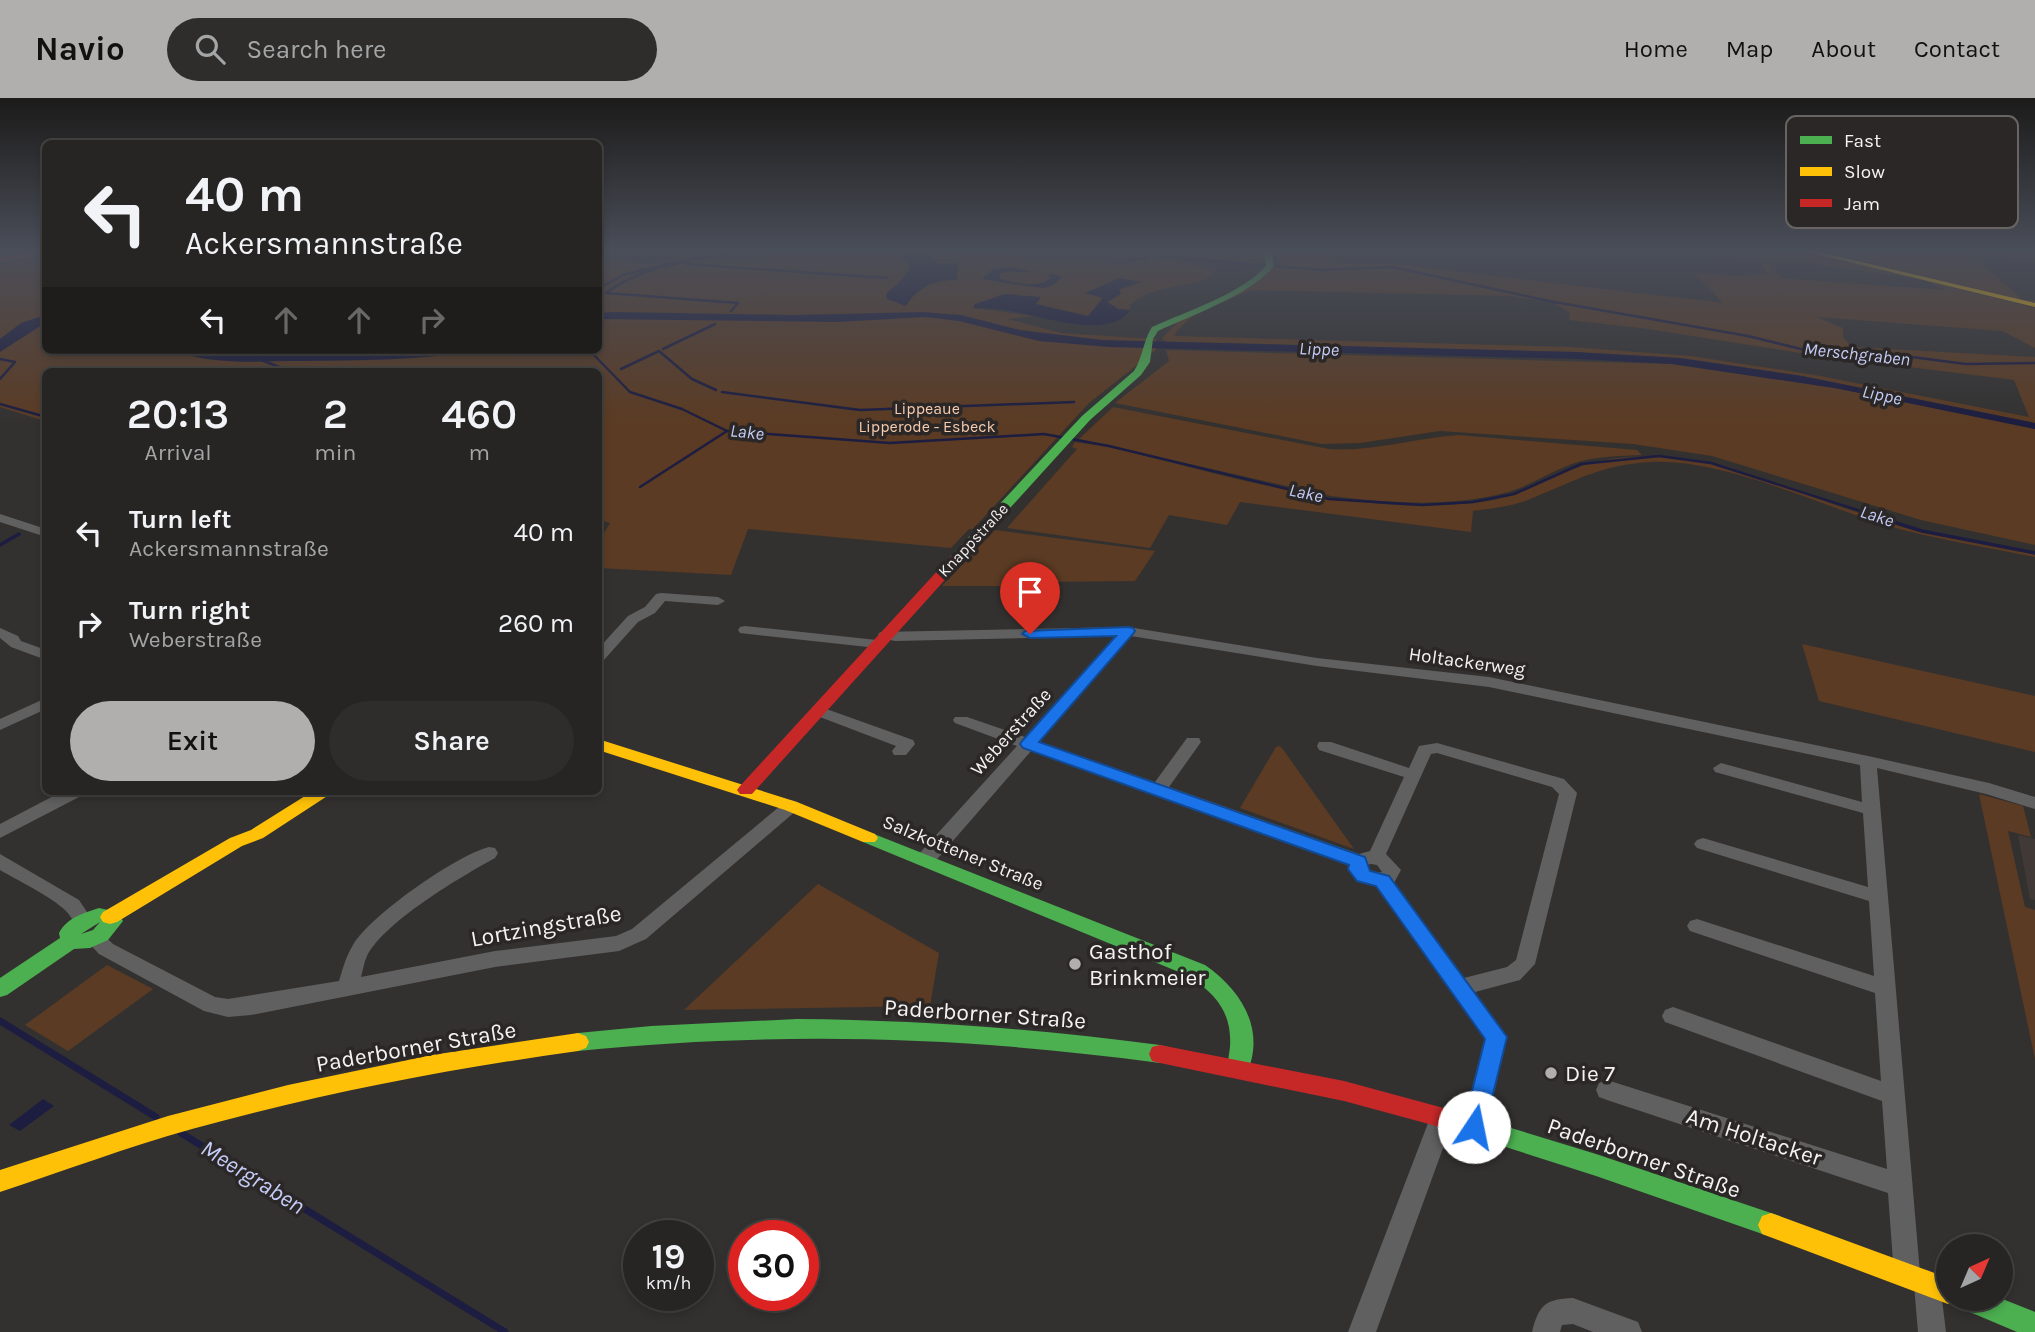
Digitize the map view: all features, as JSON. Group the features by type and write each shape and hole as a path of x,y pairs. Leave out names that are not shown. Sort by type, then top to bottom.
{"main road":[{"name":"Knappstraße","path":"747,790 1066,439 1101,403 1136,375 1146,359 1147,344 1160,324 1197,308"},
{"name":"Salzkottener Straße","path":"602,745 791,806 1198,971 1221,984 1233,999 1243,1032 1238,1068"},
{"path":"71,941 69,933 83,921 99,915 110,916 236,842 257,834 320,795"},
{"path":"0,989 71,941 83,943 95,939 112,926 110,916"},
{"name":"Paderborner Straße","path":"0,1181 192,1119 312,1089 440,1063 669,1033 810,1027 972,1031 1091,1043 1238,1068 1442,1118 1682,1193 1927,1283"},
{"path":"1998,1311 2035,1326"}],"street":[{"path":"0,518 42,532"},
{"path":"602,654 633,619 650,610 662,597 718,601"},
{"path":"745,631 881,640"},
{"name":"Holtackerweg","path":"881,640 895,637 1128,631 1317,662 1489,682 1868,761 1989,789 2035,803"},
{"name":"Weberstraße","path":"925,860 1128,631"},
{"path":"0,632 13,639 16,644"},
{"path":"0,651 16,644 42,654"},
{"path":"0,725 42,706"},
{"path":"818,711 907,744 900,751"},
{"path":"961,720 1158,790 1388,864 1392,870 1389,878 1382,880 1496,1037 1474,1127"},
{"path":"1158,790 1193,742"},
{"path":"1325,746 1414,775"},
{"path":"1368,859 1425,750 1437,748 1558,783 1569,793 1525,964 1513,974 1460,987"},
{"path":"1868,761 1900,1185 1927,1283 1932,1332"},
{"path":"1721,768 1872,810"},
{"path":"0,832 70,795"},
{"name":"Lortzingstraße","path":"95,939 106,949 211,1005 228,1008 251,1006 495,959 630,940 791,806"},
{"path":"1703,844 1878,897"},
{"path":"348,986 360,949 378,930 459,868 489,853"},
{"path":"0,861 72,905 83,921"},
{"path":"1697,926 1885,988"},
{"path":"1673,1016 1893,1095"},
{"name":"Am Holtacker","path":"1607,1090 1900,1185"},
{"path":"1362,1332 1442,1118"},
{"path":"1546,1332 1549,1319 1557,1312 1573,1311 1628,1332"}],"shaded area":[{"path":"2018,835 2035,839 2035,900 2030,899"}],"green space":[{"name":"Lippeaue Lipperode - Esbeck","path":"0,308 42,308 42,354 602,354 602,308 976,308 973,308 1032,316 1008,319 1061,333 1156,339 1156,350 1089,403 973,529 969,529 951,548 748,529 731,575 602,568 602,536 610,523 602,521 602,368 42,368 42,420 0,407"},
{"name":"Lippeaue Lipperode - Esbeck","path":"1050,308 1095,308 1088,317"},
{"path":"1202,308 1210,308 1189,320 1174,336 1571,347 1691,356 1815,375 2029,417 2014,380 1820,356 1641,328 1569,320 1570,313 1562,308 2033,308 2035,348 2002,331 1817,317 1843,328 1843,337 1852,347 2035,357 2035,423 1802,376 1680,358 1575,352 1166,342 1162,338 1183,317"},
{"path":"1166,350 1672,364 1835,388 2035,429 2035,545 1921,520 1712,456 1633,444 1440,431 1360,443 1321,444 1115,403 1169,361"},
{"path":"1113,407 1329,449 1362,449 1458,435 1637,450 1642,455 1602,457 1578,462 1517,489 1486,497 1420,503 1375,501 1331,496 1079,439"},
{"path":"1075,442 1109,447 1289,490 1381,504 1427,505 1489,501 1504,498 1568,471 1601,461 1642,457 1685,459 1732,469 1891,522 2035,554 2035,557 1885,525 1769,484 1708,467 1651,462 1605,469 1520,503 1473,511 1471,532 1240,502 1227,525 1169,515 1150,548 1007,528 1077,449 1072,447"},
{"path":"995,530 1155,551 1135,581 1037,582 1028,586 942,586"},
{"path":"1802,644 2035,696 2035,752 1819,701"},
{"path":"1279,746 1282,748 1354,849 1240,808"},
{"path":"1979,794 2023,806 2031,837 2008,831 2025,907 2035,910 2035,1059"},
{"path":"818,884 939,953 930,1006 684,1010"},
{"path":"107,965 153,989 68,1051 25,1025"}],"water":[{"path":"973,308 1052,308 1088,316 1095,308 1130,310 1121,319 1108,324 1093,325 1005,310"},
{"name":"Lippe","path":"922,312 961,315 1020,330 1102,340 1575,352 1680,358 1802,376 2035,423 2035,429 1835,388 1672,364 1578,359 1109,347 1039,341 959,321 925,317 837,322 602,319 602,313 794,315"},
{"path":"42,316 42,325 0,352 0,339 21,323"},
{"path":"185,354 449,354 390,359 253,362 219,361"},
{"path":"43,1099 54,1106 20,1131 9,1125"}],"waterway":[{"path":"731,311 734,308"},
{"name":"Merschgraben","path":"1586,308 1748,336 1805,350 1873,352 1966,364 2035,363"},
{"path":"663,349 715,324"},
{"path":"621,369 659,351 692,379 716,390"},
{"name":"Lake","path":"593,354 630,392 682,409 727,431"},
{"path":"0,359 15,362 0,379"},
{"path":"261,360 282,368"},
{"path":"722,392 860,410 1074,402"},
{"path":"0,404 42,416"},
{"path":"640,487 727,431"},
{"name":"Lake","path":"727,431 890,443 1044,434 1109,446 1329,499 1422,505 1473,502 1514,494 1581,464 1659,456 1711,463 1898,523"},
{"name":"Lake","path":"1893,522 1922,531 2035,553"},
{"path":"0,545 19,534"},
{"name":"Meergraben","path":"0,1021 156,1117"},
{"name":"Meergraben","path":"181,1133 505,1332"}],"traffic: fast":[{"path":"956,559 1086,418 1138,373 1145,362 1149,339 1155,329 1201,308"},
{"path":"869,838 1198,971 1223,991 1237,1012 1241,1036 1238,1068"},
{"path":"99,915 110,917 113,921 101,935 90,940 71,941 69,933 83,921 99,915"},
{"path":"0,989 71,941"},
{"path":"578,1042 724,1030 869,1029 1015,1037 1160,1054"},
{"path":"1462,1123 1596,1165 1771,1225"},
{"path":"1999,1311 2035,1326"}],"traffic: slow":[{"path":"602,745 791,806 869,838"},
{"path":"110,917 236,842 257,834 320,795"},
{"path":"0,1181 168,1126 288,1094 432,1064 578,1042"},
{"path":"1771,1225 1936,1287"}],"traffic: jam":[{"path":"746,790 956,559"},
{"path":"1160,1054 1344,1091 1462,1123"}],"place":[{"name":"Gasthof Brinkmeier","path":"1075,964"},
{"name":"Die 7","path":"1551,1073"}],"route":[{"path":"1030,634 1128,631 1028,744 1359,861 1357,865 1360,873 1374,880 1382,880 1496,1037 1474,1127"}]}
